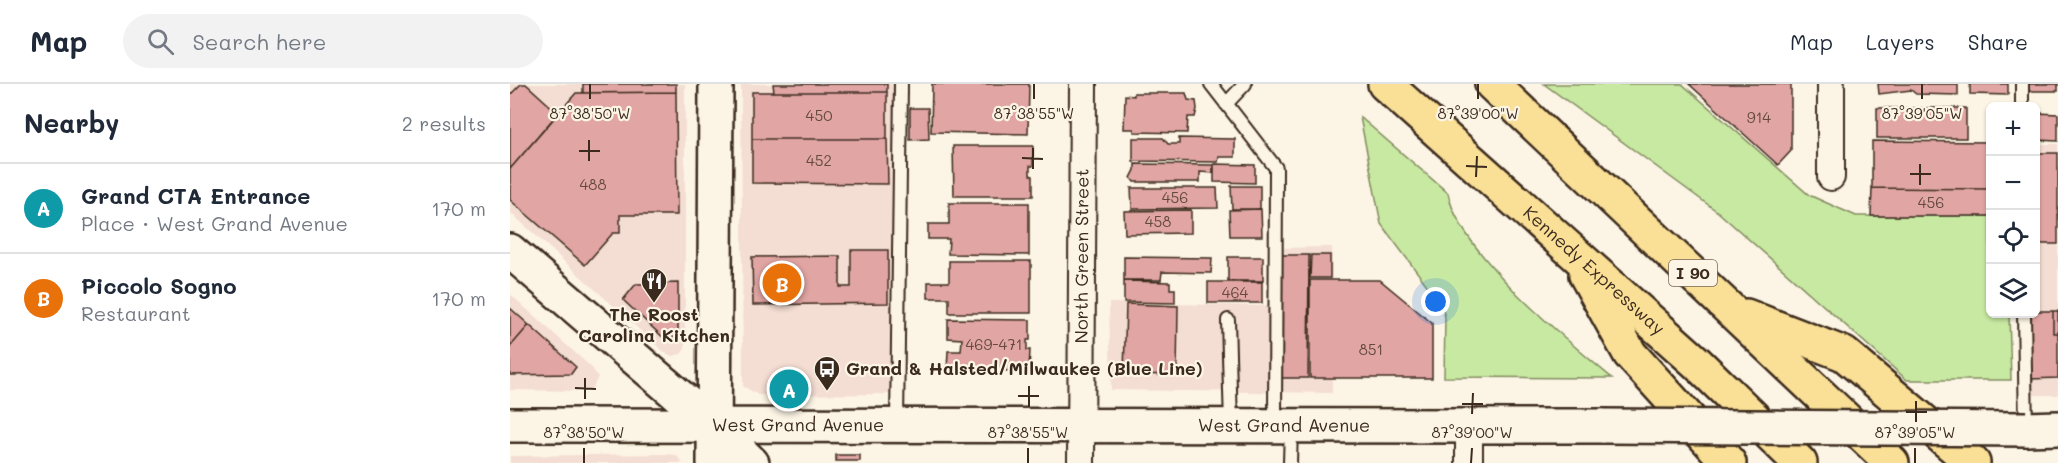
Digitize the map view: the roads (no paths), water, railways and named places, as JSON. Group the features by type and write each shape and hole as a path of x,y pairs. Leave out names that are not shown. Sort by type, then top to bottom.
{"highway":[{"name":"Kennedy Expressway","path":"1385,84 1696,362 1800,463"},
{"name":"I 90","path":"1492,84 1892,463"},
{"path":"1575,255 1630,354 1729,463"},
{"path":"1732,310 1844,354 1973,463"}],"main road":[{"path":"714,463 716,84"},
{"path":"510,251 714,426 752,463"},
{"name":"West Grand Avenue","path":"510,425 1604,426 2058,429"}],"street":[{"name":"North Green Street","path":"1081,463 1083,84"},
{"path":"1831,84 1831,177"},
{"path":"1469,426 1469,463"}],"lane":[{"path":"897,426 901,84"},
{"path":"1211,84 1276,168 1283,426 1290,463"},
{"path":"1226,104 1245,84"},
{"path":"2022,84 2022,102"},
{"path":"2024,318 2026,429"},
{"path":"1228,320 1231,426"}],"place":[{"name":"Piccolo Sogno","path":"782,283"},
{"name":"The Roost Carolina Kitchen","path":"654,304"},
{"name":"Grand CTA Entrance","path":"789,389"},
{"name":"Grand & Halsted/Milwaukee (Blue Line)","path":"827,392"}]}
